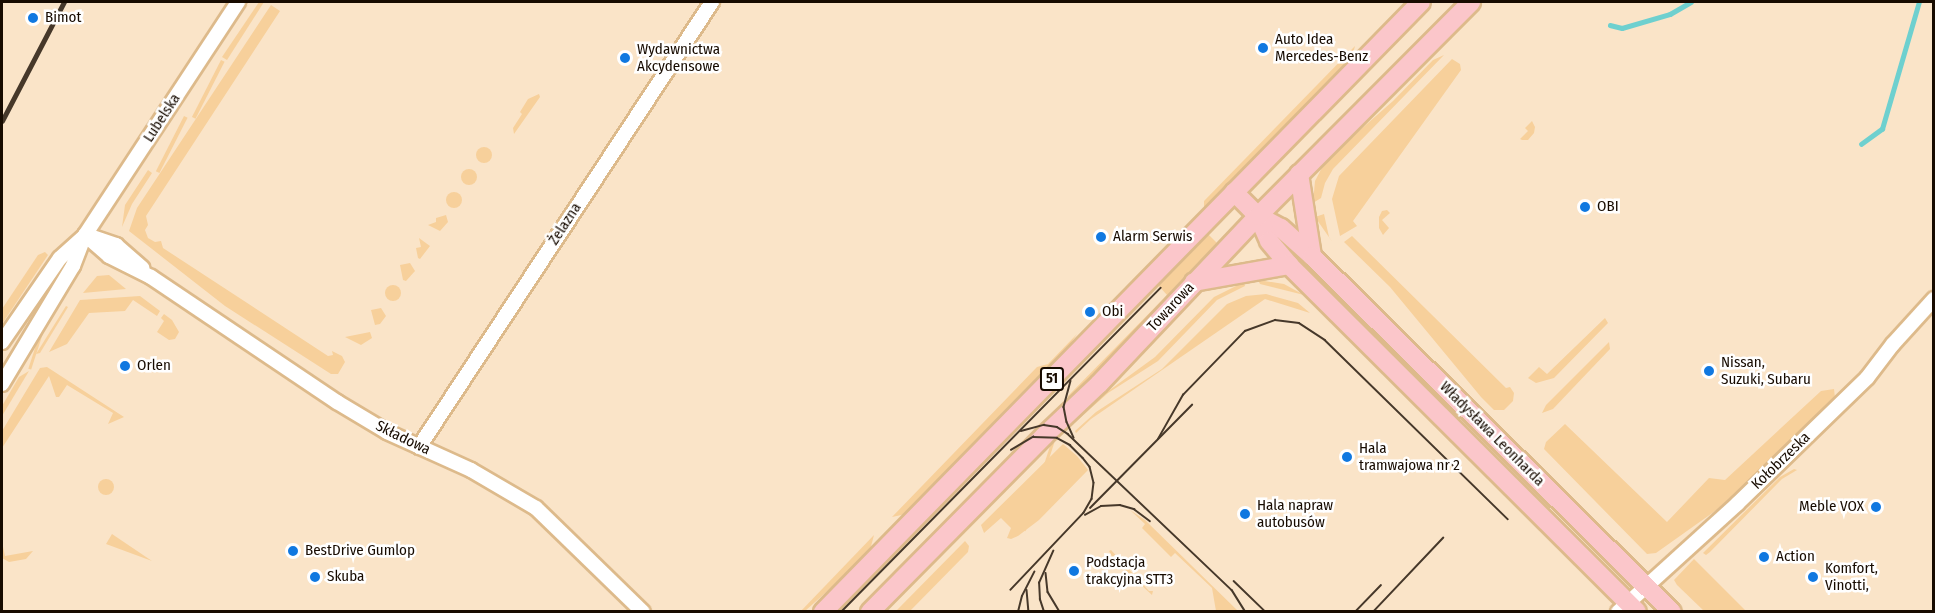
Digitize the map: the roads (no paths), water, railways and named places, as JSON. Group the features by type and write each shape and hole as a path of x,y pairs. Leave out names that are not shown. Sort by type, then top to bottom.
{"main road":[{"name":"51","path":"823,612 1421,2"},
{"name":"Towarowa","path":"870,612 1038,442 1099,384 1258,216 1471,2"},
{"path":"1299,174 1312,256"},
{"name":"Władysława Leonharda","path":"1234,192 1258,216 1281,228 1312,256 1672,612"},
{"name":"Władysława Leonharda","path":"1258,216 1269,241 1289,265 1627,608"},
{"path":"1194,282 1289,265"}],"street":[{"name":"Lubelska","path":"2,384 73,266 86,235 238,2"},
{"name":"Żelazna","path":"419,447 712,2"},
{"name":"Lubelska","path":"2,342 60,258 86,235"},
{"name":"Składowa","path":"86,235 116,245 151,277 337,402 419,447 471,470 536,508 643,612"},
{"name":"Kołobrzeska","path":"1627,608 1645,585 1737,504 1867,378 1893,344 1934,299"}],"waterway":[{"path":"1610,25 1622,28 1670,14 1691,2"},
{"path":"1861,144 1882,129 1919,2"}],"tram line":[{"path":"841,612 1160,288"},
{"path":"1158,439 1183,395 1245,331 1275,320 1299,323 1325,340 1508,519"},
{"path":"1071,381 1064,407 1074,438"},
{"path":"1090,508 1192,405"},
{"path":"1021,431 1044,425 1057,427 1068,434 1232,590 1246,612"},
{"path":"1011,450 1033,437 1057,438 1070,445 1083,458 1090,467 1094,483 1092,499 1084,513 1011,590"},
{"path":"1085,515 1101,506 1120,505 1134,509 1150,521"},
{"path":"1373,612 1443,538"},
{"path":"1044,612 1040,600 1039,583 1053,551"},
{"path":"1018,612 1022,596 1034,572"},
{"path":"1046,573 1048,592 1060,612"},
{"path":"1234,581 1266,612"},
{"path":"1355,612 1381,585"},
{"path":"1027,590 1029,612"}],"railway":[{"path":"2,121 64,2"}],"place":[{"name":"Bimot","path":"33,18"},
{"name":"Auto Idea Mercedes-Benz","path":"1263,48"},
{"name":"Wydawnictwa Akcydensowe","path":"625,58"},
{"name":"OBI","path":"1585,207"},
{"name":"Alarm Serwis","path":"1101,237"},
{"name":"Obi","path":"1090,312"},
{"name":"Orlen","path":"125,366"},
{"name":"Nissan, Suzuki, Subaru","path":"1709,371"},
{"name":"Hala tramwajowa nr 2","path":"1347,457"},
{"name":"Meble VOX","path":"1876,507"},
{"name":"Hala napraw autobusów","path":"1245,514"},
{"name":"BestDrive Gumlop","path":"293,551"},
{"name":"Action","path":"1764,557"},
{"name":"Podstacja trakcyjna STT3","path":"1074,571"},
{"name":"Skuba","path":"315,577"},
{"name":"Komfort, Vinotti,","path":"1813,577"}]}
